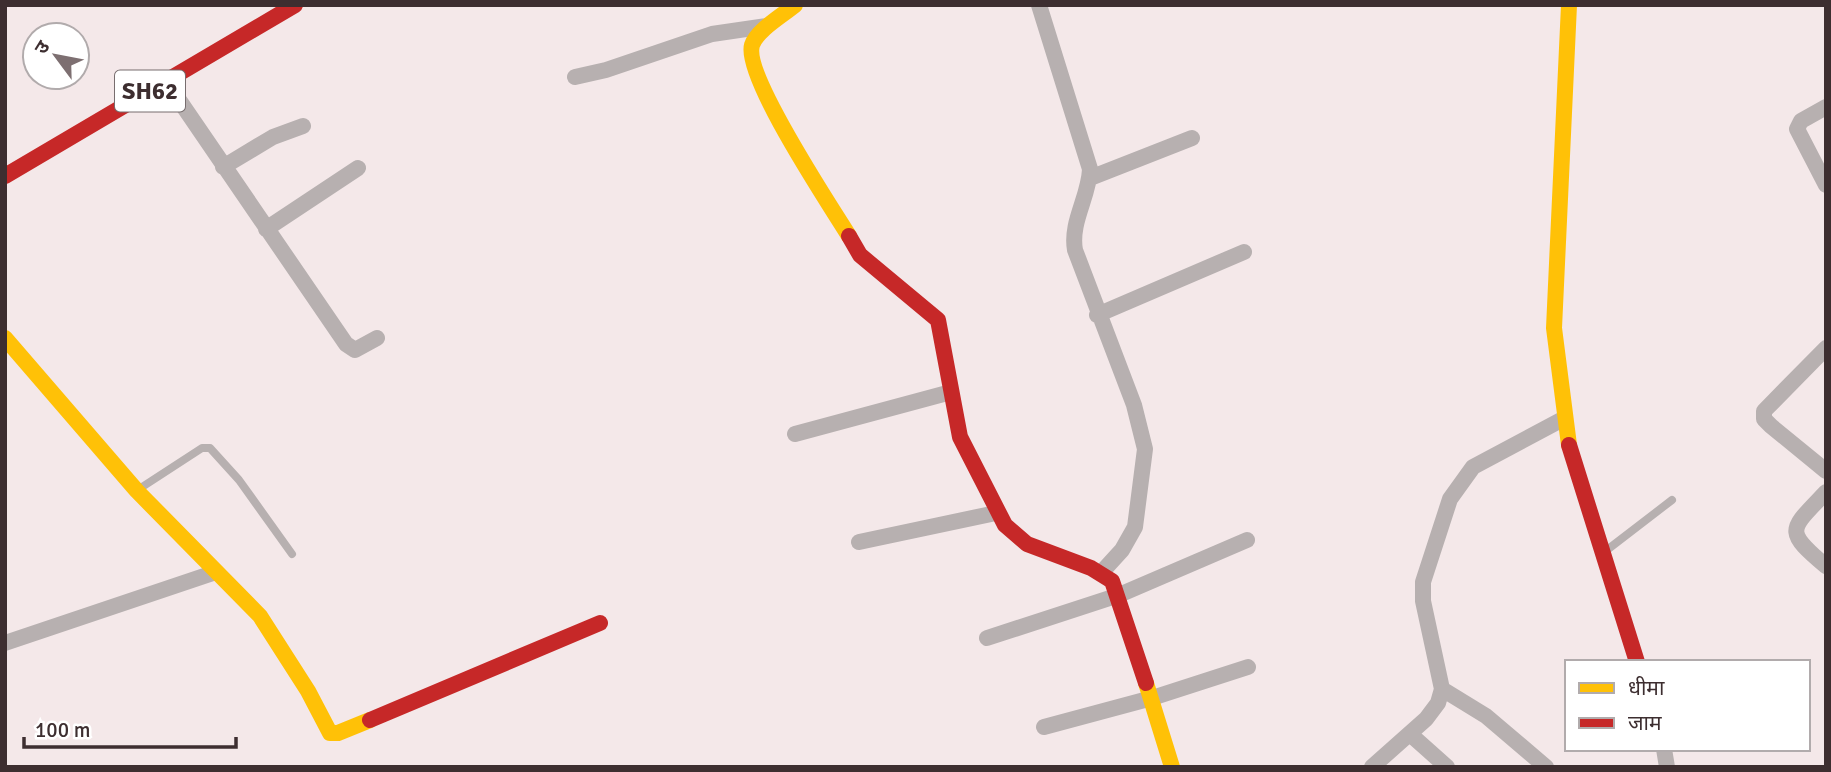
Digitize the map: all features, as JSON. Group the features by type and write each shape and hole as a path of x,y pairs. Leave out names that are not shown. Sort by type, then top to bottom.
{"street":[{"name":"SH62","path":"5,176 295,5"},
{"path":"795,5 767,26 751,47 754,71 782,126 860,255 938,320 960,437 996,513 1015,537 1101,573 1112,581 1119,595 1172,767"},
{"path":"1039,5 1090,169 1090,178 1073,237 1097,315 1134,405 1145,449 1135,527 1122,550 1101,573"},
{"path":"1566,10 1554,315 1563,419 1575,472 1636,660"},
{"path":"575,77 606,70 712,34 767,26"},
{"path":"166,81 346,344 355,350 377,338"},
{"path":"1826,107 1801,121 1797,129 1826,185"},
{"path":"223,167 273,137 303,126"},
{"path":"1090,178 1192,138"},
{"path":"266,229 358,168"},
{"path":"1097,315 1244,252"},
{"path":"5,338 137,491 265,622 308,691 326,728 332,733 600,623"},
{"path":"1824,352 1764,411 1764,419 1826,471"},
{"path":"794,434 951,392"},
{"path":"1373,767 1438,704 1442,688 1423,601 1423,582 1450,499 1473,467 1563,419"},
{"path":"1826,492 1796,528 1798,542 1826,566"},
{"path":"859,542 996,513"},
{"path":"987,638 1119,595 1247,540"},
{"path":"5,643 216,572"},
{"path":"1044,727 1152,698 1248,667"},
{"path":"1442,688 1486,716 1546,767"},
{"path":"1410,734 1447,767"}],"lane":[{"path":"137,491 202,448 210,448 239,480 292,554"},
{"path":"1601,555 1672,500"}],"traffic: slow":[{"path":"795,5 755,39 752,45 753,61 790,140 849,236"},
{"path":"1569,5 1554,328 1569,445"},
{"path":"5,338 137,491 260,616 308,691 330,733 338,733 370,720"},
{"path":"1146,683 1172,767"}],"traffic: jam":[{"path":"5,176 295,5"},
{"path":"849,236 860,255 938,320 960,437 1005,525 1027,544 1091,568 1112,581 1146,683"},
{"path":"1569,445 1636,660"},
{"path":"370,720 600,623"}]}
